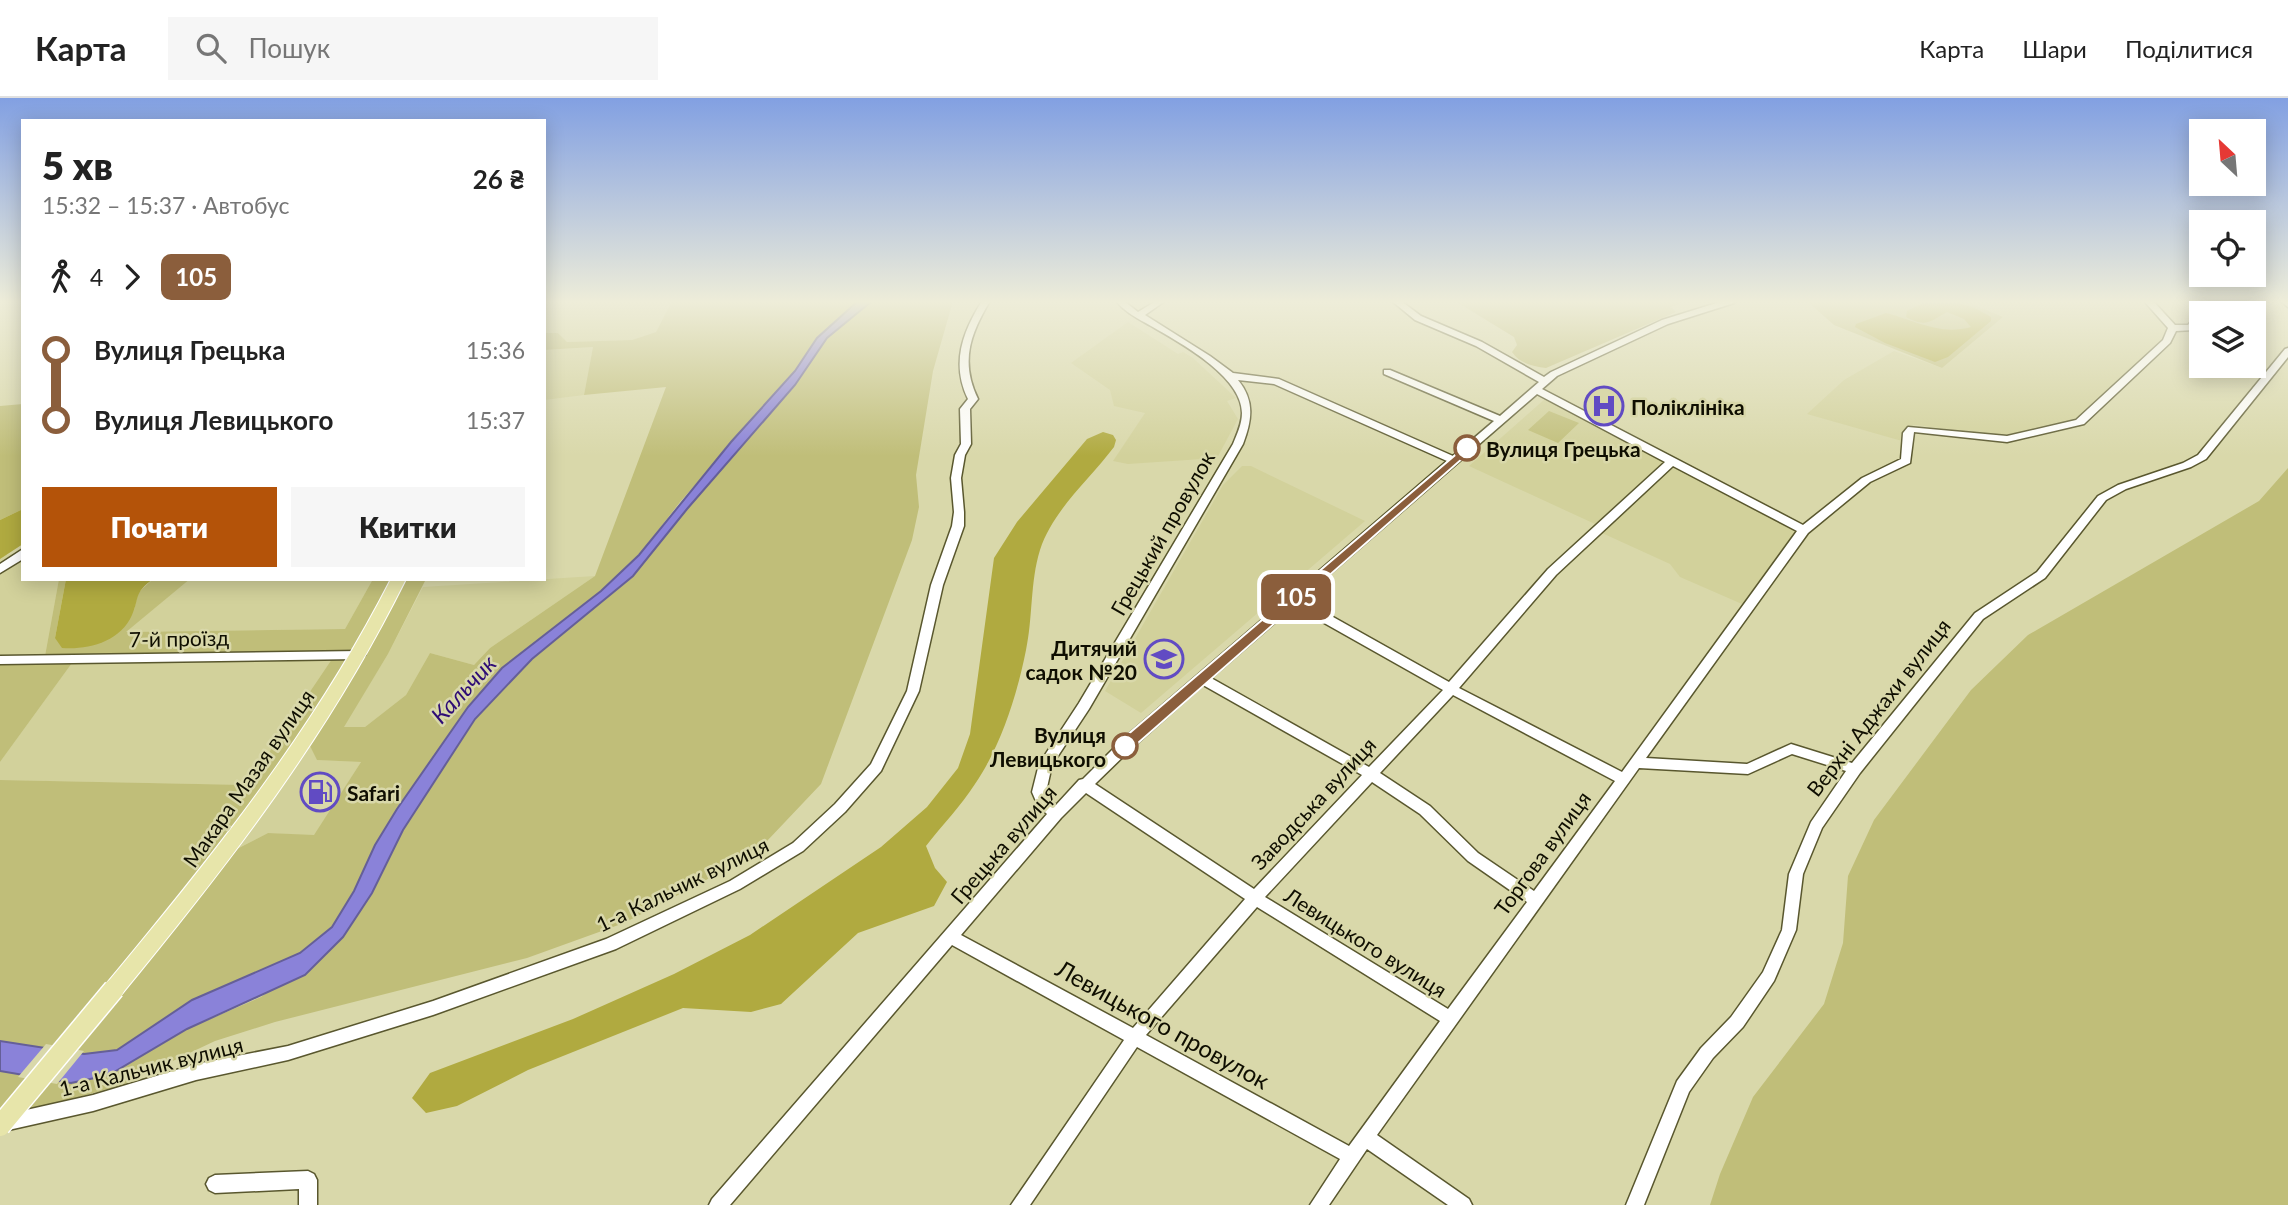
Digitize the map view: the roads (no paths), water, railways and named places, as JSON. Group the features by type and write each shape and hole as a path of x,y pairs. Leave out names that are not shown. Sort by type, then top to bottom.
{"main road":[{"name":"Макара Мазая вулиця","path":"0,1125 220,860 256,812 359,654 398,581"}],"street":[{"name":"1-а Кальчик вулиця","path":"0,1125 93,1103 196,1072 288,1054 433,1008 611,944 735,885 798,847 840,808 876,766 913,691 938,579 958,526 956,478 960,455 966,444 965,409 973,399 965,387 965,353"},
{"path":"1199,353 1231,376 1276,381 1453,460"},
{"path":"1494,353 1544,381"},
{"name":"Грецька вулиця","path":"718,1205 1084,784 1544,381 1563,368 1597,353"},
{"path":"1535,389 1804,530 1867,480 1906,461 1908,432 1912,429 2007,439 2080,422 2154,353"},
{"path":"2102,498 2122,487 2187,465 2202,457 2287,353"},
{"path":"1387,372 1499,419"},
{"name":"Грецький провулок","path":"1056,814 1043,802 1039,792 1046,764 1084,706 1244,433 1247,409 1245,397 1231,376"},
{"name":"Заводська вулиця","path":"1020,1205 1135,1037 1255,898 1451,689 1552,572 1672,460"},
{"name":"Верхні Аджахи вулиця","path":"1635,1205 1683,1087 1707,1054 1737,1022 1769,975 1790,930 1796,874 1816,826 1855,769 1979,616 2041,575 2102,498"},
{"name":"Торгова вулиця","path":"1319,1205 1351,1156 1804,530"},
{"path":"0,569 21,554"},
{"path":"1293,600 1451,689 1624,779"},
{"name":"7-й проїзд","path":"0,660 359,654"},
{"path":"1202,678 1371,775 1425,810 1473,857 1536,900"},
{"path":"1635,763 1748,769 1791,749 1855,769"},
{"name":"Левицького вулиця","path":"1084,784 1255,898 1450,1019"},
{"name":"Левицького провулок","path":"950,936 1351,1156"},
{"path":"1365,1137 1463,1205"},
{"path":"215,1184 308,1180 308,1205"}],"place":[{"name":"Поліклініка","path":"1604,406"},
{"name":"Вулиця Грецька","path":"1467,448"},
{"name":"Дитячий садок №20","path":"1164,659"},
{"name":"Вулиця Левицького","path":"1125,746"},
{"name":"Safari","path":"320,792"}],"water label":[{"name":"Кальчик","path":"463,689"}]}
